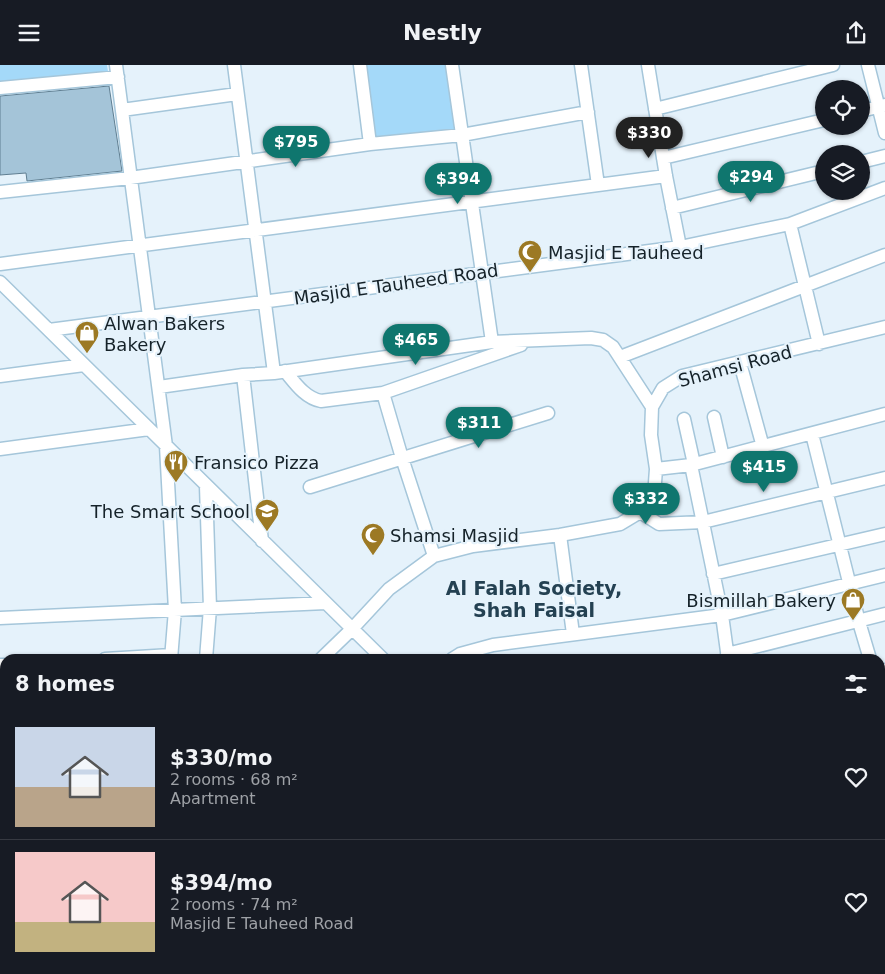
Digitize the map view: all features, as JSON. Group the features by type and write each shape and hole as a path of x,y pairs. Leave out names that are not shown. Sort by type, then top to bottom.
{"street":[{"path":"234,65 264,302 279,372 308,397 321,401 383,393 535,340"},
{"path":"360,65 370,144"},
{"path":"452,65 492,342"},
{"path":"581,65 598,185"},
{"path":"648,65 680,247"},
{"path":"655,109 833,65"},
{"path":"868,65 882,106 885,133"},
{"path":"0,88 117,71 166,446 175,610 171,654"},
{"path":"122,110 237,94"},
{"path":"0,192 130,178 370,144 462,135 588,112"},
{"path":"663,158 815,122"},
{"path":"870,160 885,156"},
{"path":"672,208 815,173"},
{"path":"0,264 666,176"},
{"name":"Masjid E Tauheed Road","path":"49,330 680,247 790,224 885,188"},
{"path":"790,224 819,344"},
{"path":"620,357 885,255"},
{"path":"0,282 378,654"},
{"name":"Shamsi Road","path":"652,407 663,388 682,377 885,327"},
{"path":"159,387 492,342 591,338 602,340 613,347 652,407 651,435 656,469 654,496 640,512 620,524 560,535 473,546 434,556 389,589 326,654"},
{"path":"740,363 763,447"},
{"path":"0,376 84,365"},
{"path":"243,375 262,541"},
{"path":"383,393 434,556"},
{"path":"310,487 548,413"},
{"path":"656,469 692,465 885,414"},
{"path":"714,417 723,457"},
{"path":"684,419 722,615 727,654"},
{"path":"0,449 149,429"},
{"path":"812,434 849,584 869,654"},
{"path":"640,512 659,524 703,522 885,478"},
{"path":"206,486 210,608 206,654"},
{"path":"560,535 574,634"},
{"path":"713,574 885,535"},
{"path":"459,654 493,645 722,615 885,575"},
{"path":"0,618 326,603"},
{"path":"738,654 885,615"}],"shaded area":[{"path":"0,65 107,65 109,78 0,84"},
{"path":"362,65 450,65 460,131 372,141"}],"building":[{"path":"109,86 122,171 27,181 26,173 0,175 0,96"}],"place":[{"name":"Masjid E Tauheed","path":"530,273"},
{"name":"Alwan Bakers Bakery","path":"87,354"},
{"name":"Fransico Pizza","path":"176,483"},
{"name":"The Smart School","path":"267,532"},
{"name":"Shamsi Masjid","path":"373,556"},
{"name":"Bismillah Bakery","path":"853,621"}],"district":[{"name":"Al Falah Society, Shah Faisal","path":"534,599"}]}
